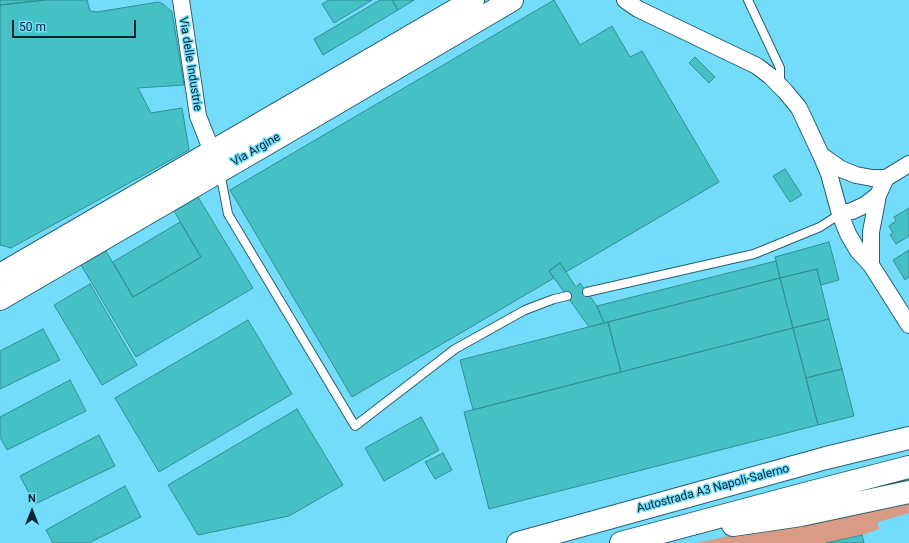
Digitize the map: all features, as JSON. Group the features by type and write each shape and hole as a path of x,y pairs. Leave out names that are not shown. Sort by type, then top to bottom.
{"main road":[{"name":"Via Argine","path":"0,299 473,0"},
{"name":"Via Argine","path":"0,275 216,162 512,0"},
{"name":"Autostrada A3 Napoli-Salerno","path":"518,543 819,460 909,438"},
{"path":"621,543 909,467"},
{"path":"626,543 801,514 909,492"}],"street":[{"name":"Via delle Industrie","path":"180,0 198,116 216,162"},
{"path":"625,0 638,9 757,66 780,86 799,108 821,155 840,214 853,244 871,259 907,322"},
{"path":"821,155 842,169 856,175 872,178 886,178 909,164"},
{"path":"871,259 872,221 878,195 886,178"},
{"path":"840,214 852,211 865,205 878,195"}],"lane":[{"path":"748,0 780,68 780,86"},
{"path":"216,162 228,214 355,426 455,349 525,310 567,296"},
{"path":"587,292 754,254 820,227 840,214"}],"shaded area":[{"path":"909,499 909,513 878,522 879,529 862,535 826,543 695,543"}],"building":[{"path":"0,0 45,0 0,5"},
{"path":"45,0 87,0 90,11 97,12 158,2 163,4 172,12 184,85 138,88 151,113 182,108 189,150 11,248 0,245 0,5"},
{"path":"329,0 372,0 334,23 322,4"},
{"path":"380,0 392,0 398,10 323,55 314,39"},
{"path":"392,0 414,0 398,10"},
{"path":"554,0 580,45 612,26 630,57 642,51 719,182 566,272 560,263 549,271 554,278 352,397 230,190"},
{"path":"695,57 715,77 709,83 689,63"},
{"path":"785,169 802,195 790,202 773,176"},
{"path":"198,197 253,288 136,357 81,265 106,251 133,297 201,257 174,211"},
{"path":"909,208 909,236 896,244 890,235 893,233 889,226 896,221 894,217"},
{"path":"180,222 201,257 133,297 113,262"},
{"path":"829,242 839,280 821,285 817,269 780,278 775,257"},
{"path":"909,250 909,277 905,280 893,260"},
{"path":"776,261 780,278 604,323 597,306"},
{"path":"560,263 576,287 580,283 597,306 604,323 589,327 549,271"},
{"path":"817,269 829,319 793,328 780,278"},
{"path":"780,278 793,328 621,372 608,322"},
{"path":"90,284 137,365 102,385 54,305"},
{"path":"829,319 842,369 806,378 793,328"},
{"path":"248,320 292,394 159,472 115,398"},
{"path":"608,322 621,372 473,410 460,360"},
{"path":"793,328 818,425 489,509 464,412"},
{"path":"43,329 60,360 0,389 0,351"},
{"path":"842,369 854,416 818,425 806,378"},
{"path":"70,380 86,411 7,450 0,437 0,417"},
{"path":"297,409 343,485 289,516 198,535 168,485"},
{"path":"421,417 439,450 384,481 365,448"},
{"path":"99,435 115,466 35,504 20,476"},
{"path":"443,453 452,470 435,479 425,462"},
{"path":"125,486 141,517 89,543 53,543 46,530"},
{"path":"862,535 864,543 826,543"}]}
